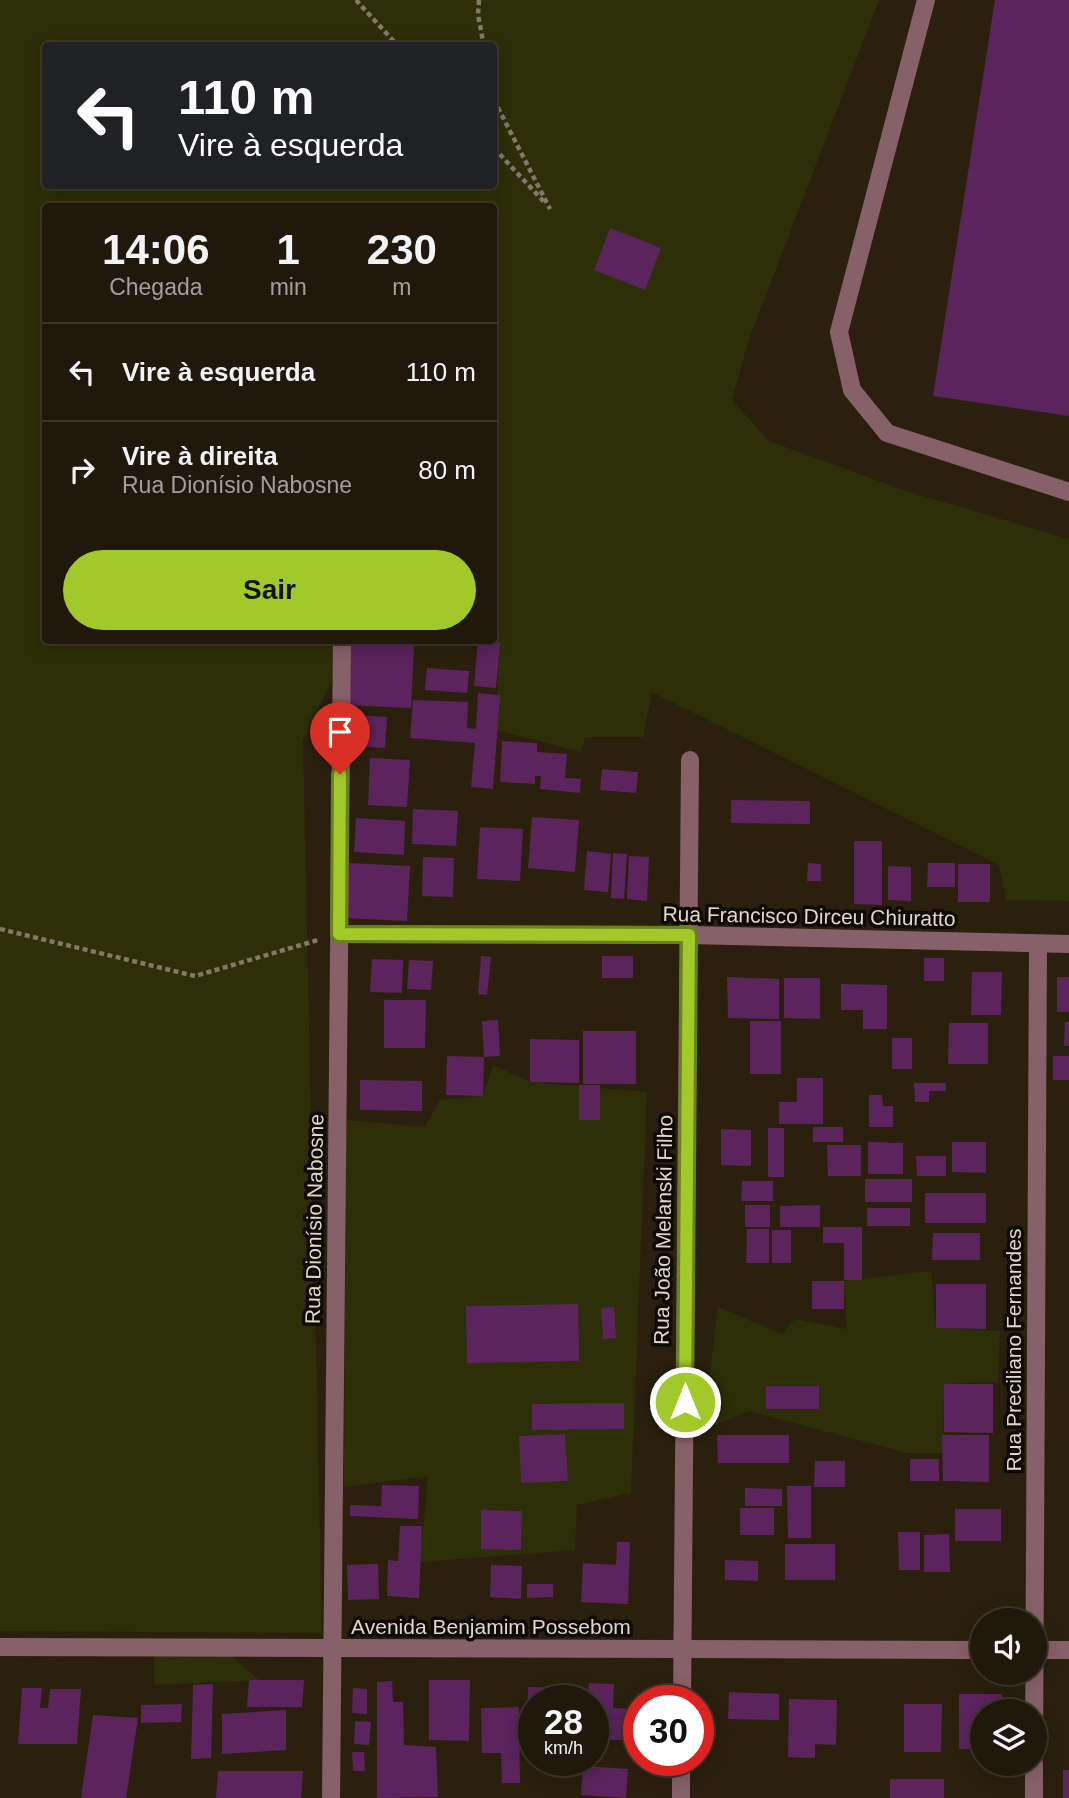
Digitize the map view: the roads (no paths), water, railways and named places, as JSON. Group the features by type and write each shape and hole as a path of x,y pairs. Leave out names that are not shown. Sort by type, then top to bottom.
{"street":[{"path":"926,0 839,332 852,390 887,433 1069,492"},
{"name":"Rua Dionísio Nabosne","path":"331,1798 342,644"},
{"name":"Rua João Melanski Filho","path":"682,1685 690,760"},
{"name":"Rua Francisco Dirceu Chiuratto","path":"339,934 689,935 1069,944"},
{"name":"Rua Preciliano Fernandes","path":"1035,1608 1038,944"},
{"name":"Avenida Benjamim Possebom","path":"0,1647 970,1650"},
{"path":"1047,1650 1069,1650"},
{"path":"681,1776 681,1798"},
{"path":"1034,1776 1034,1798"}]}
